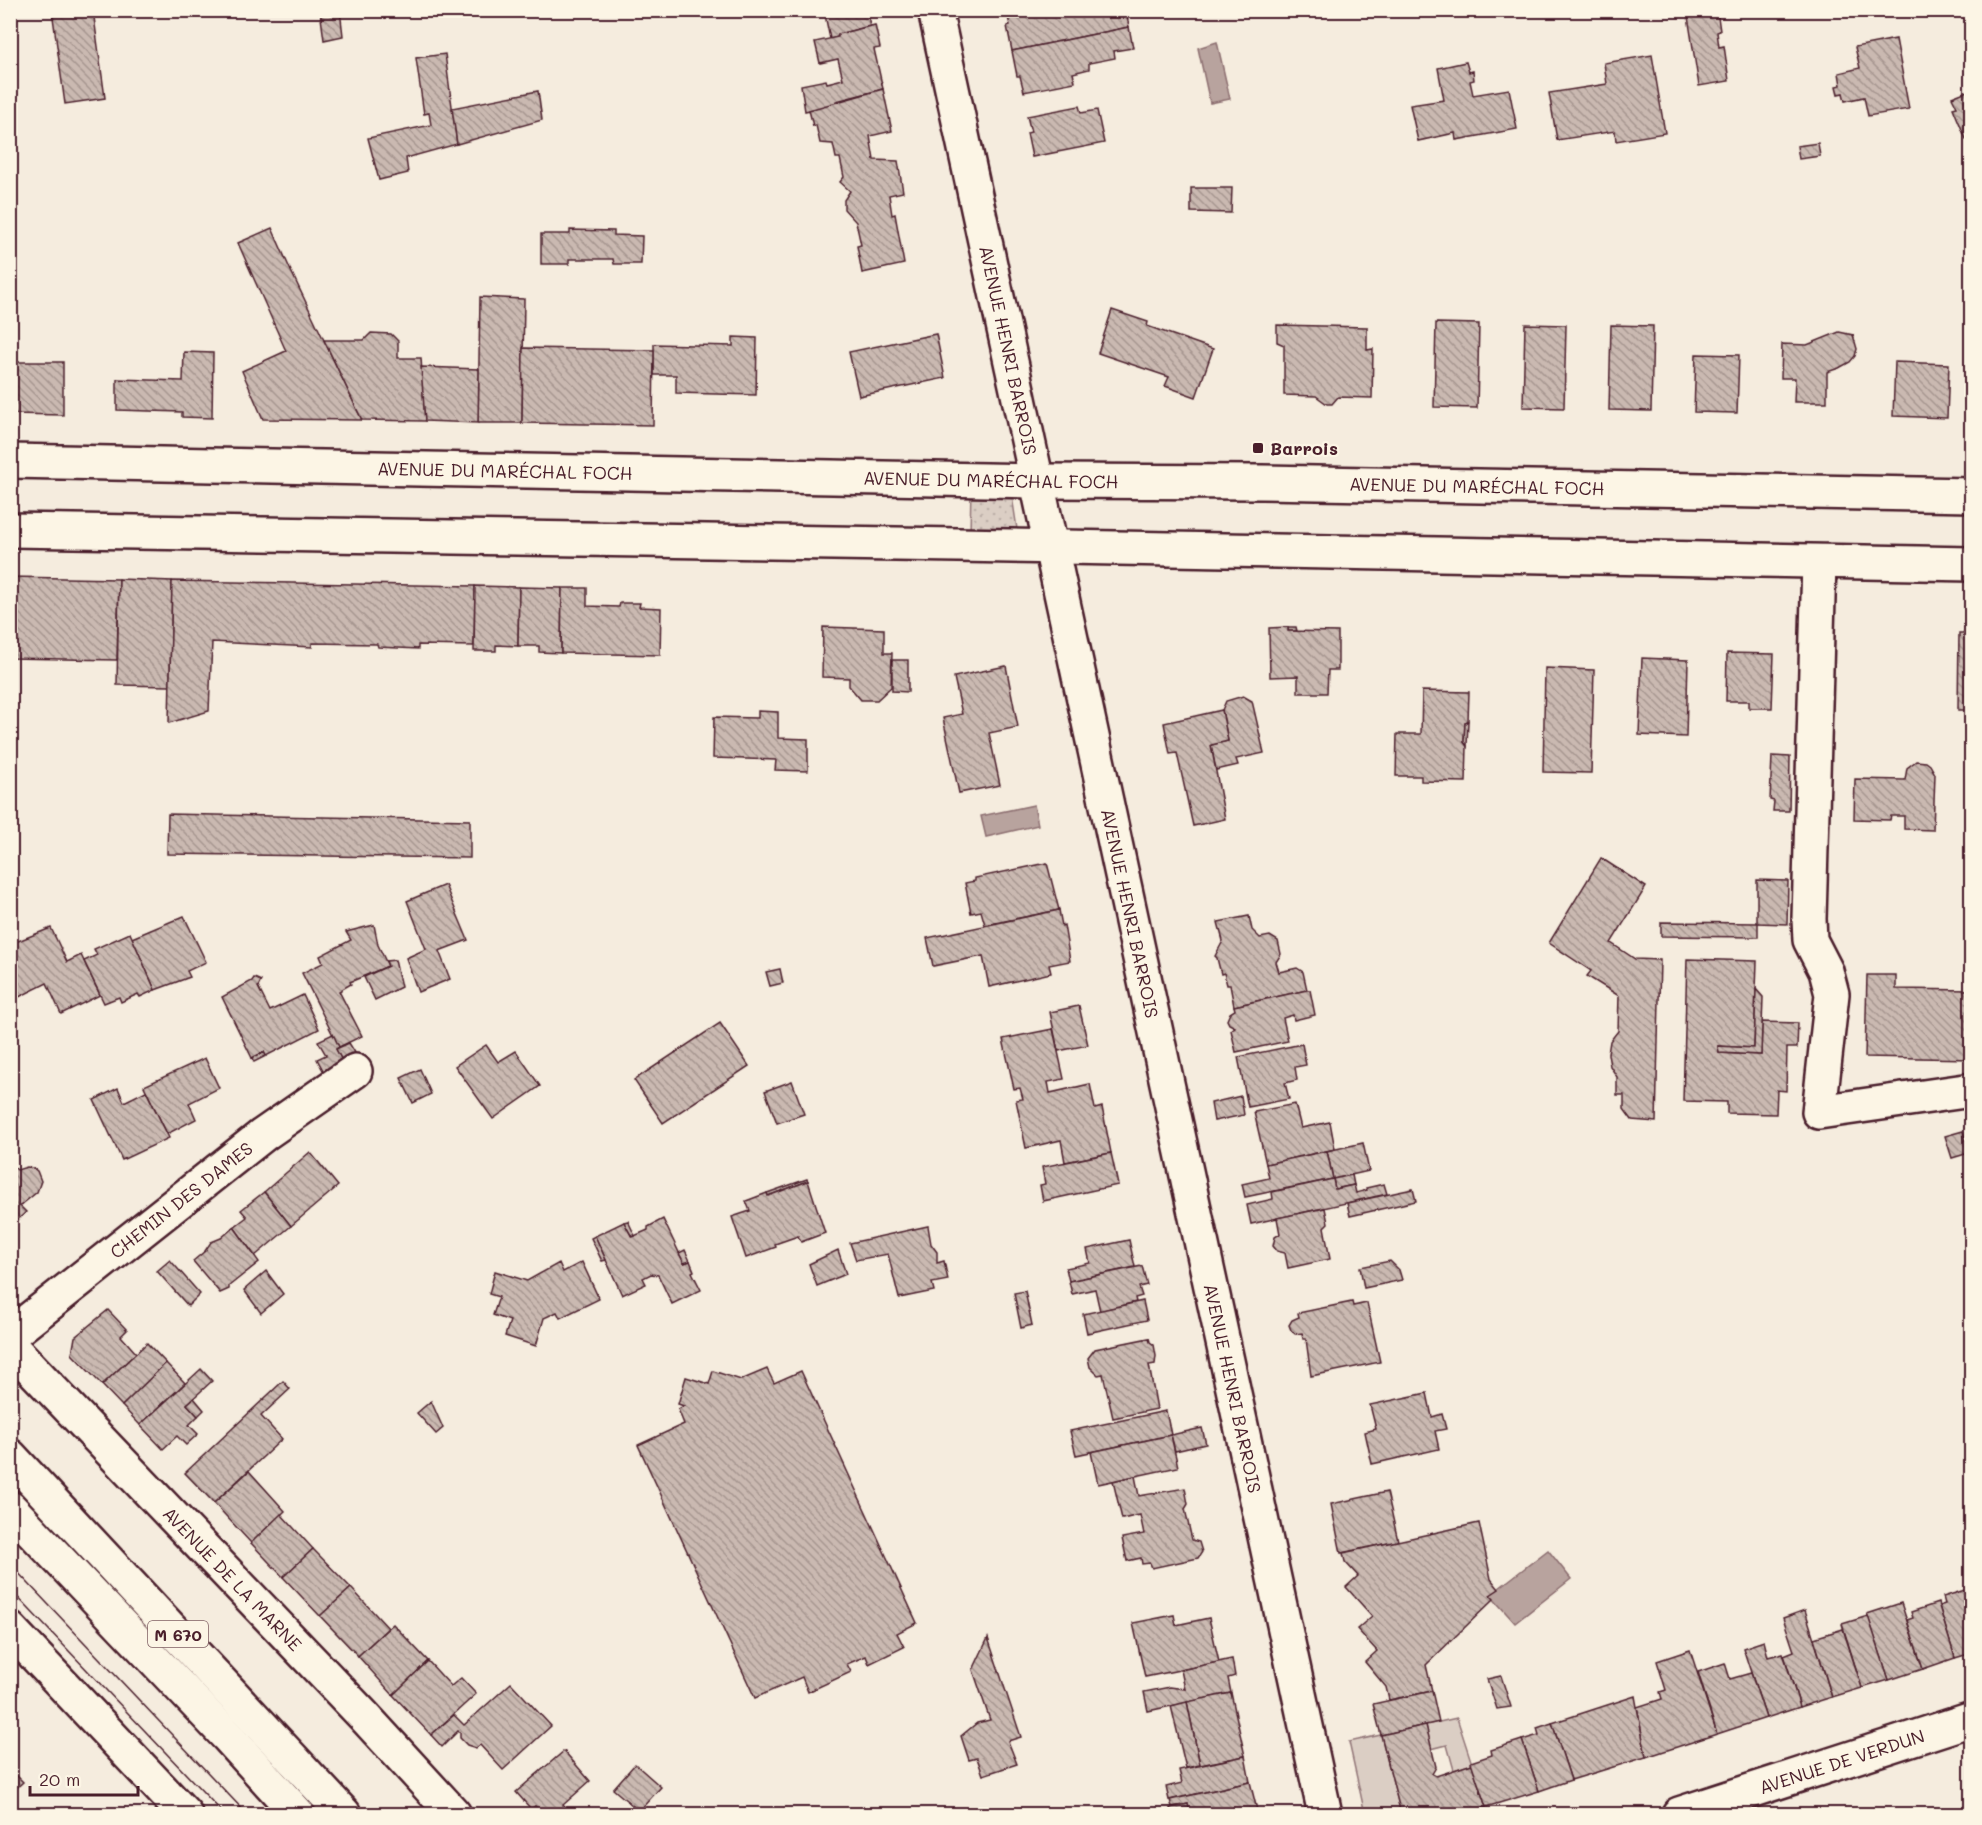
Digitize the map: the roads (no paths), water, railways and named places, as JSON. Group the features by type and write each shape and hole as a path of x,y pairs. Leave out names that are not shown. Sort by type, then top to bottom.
{"main road":[{"name":"AVENUE HENRI BARROIS","path":"935,10 1325,1815"},
{"name":"AVENUE DU MARÉCHAL FOCH","path":"10,461 1037,481 1261,482 1971,495"},
{"path":"10,530 1051,546 1971,564"},
{"path":"1819,562 1809,940 1826,971 1832,994 1818,1112 1971,1090"},
{"name":"CHEMIN DES DAMES","path":"10,1335 263,1136 355,1071"},
{"name":"AVENUE DE LA MARNE","path":"10,1346 364,1716 454,1815"},
{"name":"M 670","path":"10,1456 65,1512 344,1815"},
{"name":"M 670","path":"10,1508 219,1727 298,1815"},
{"path":"10,1629 185,1815"},
{"name":"AVENUE DE VERDUN","path":"1679,1815 1971,1719"}],"tram line":[{"path":"10,1564 247,1814"},
{"path":"10,1589 224,1814"}],"place":[{"name":"Barrois","path":"1258,448"}]}
